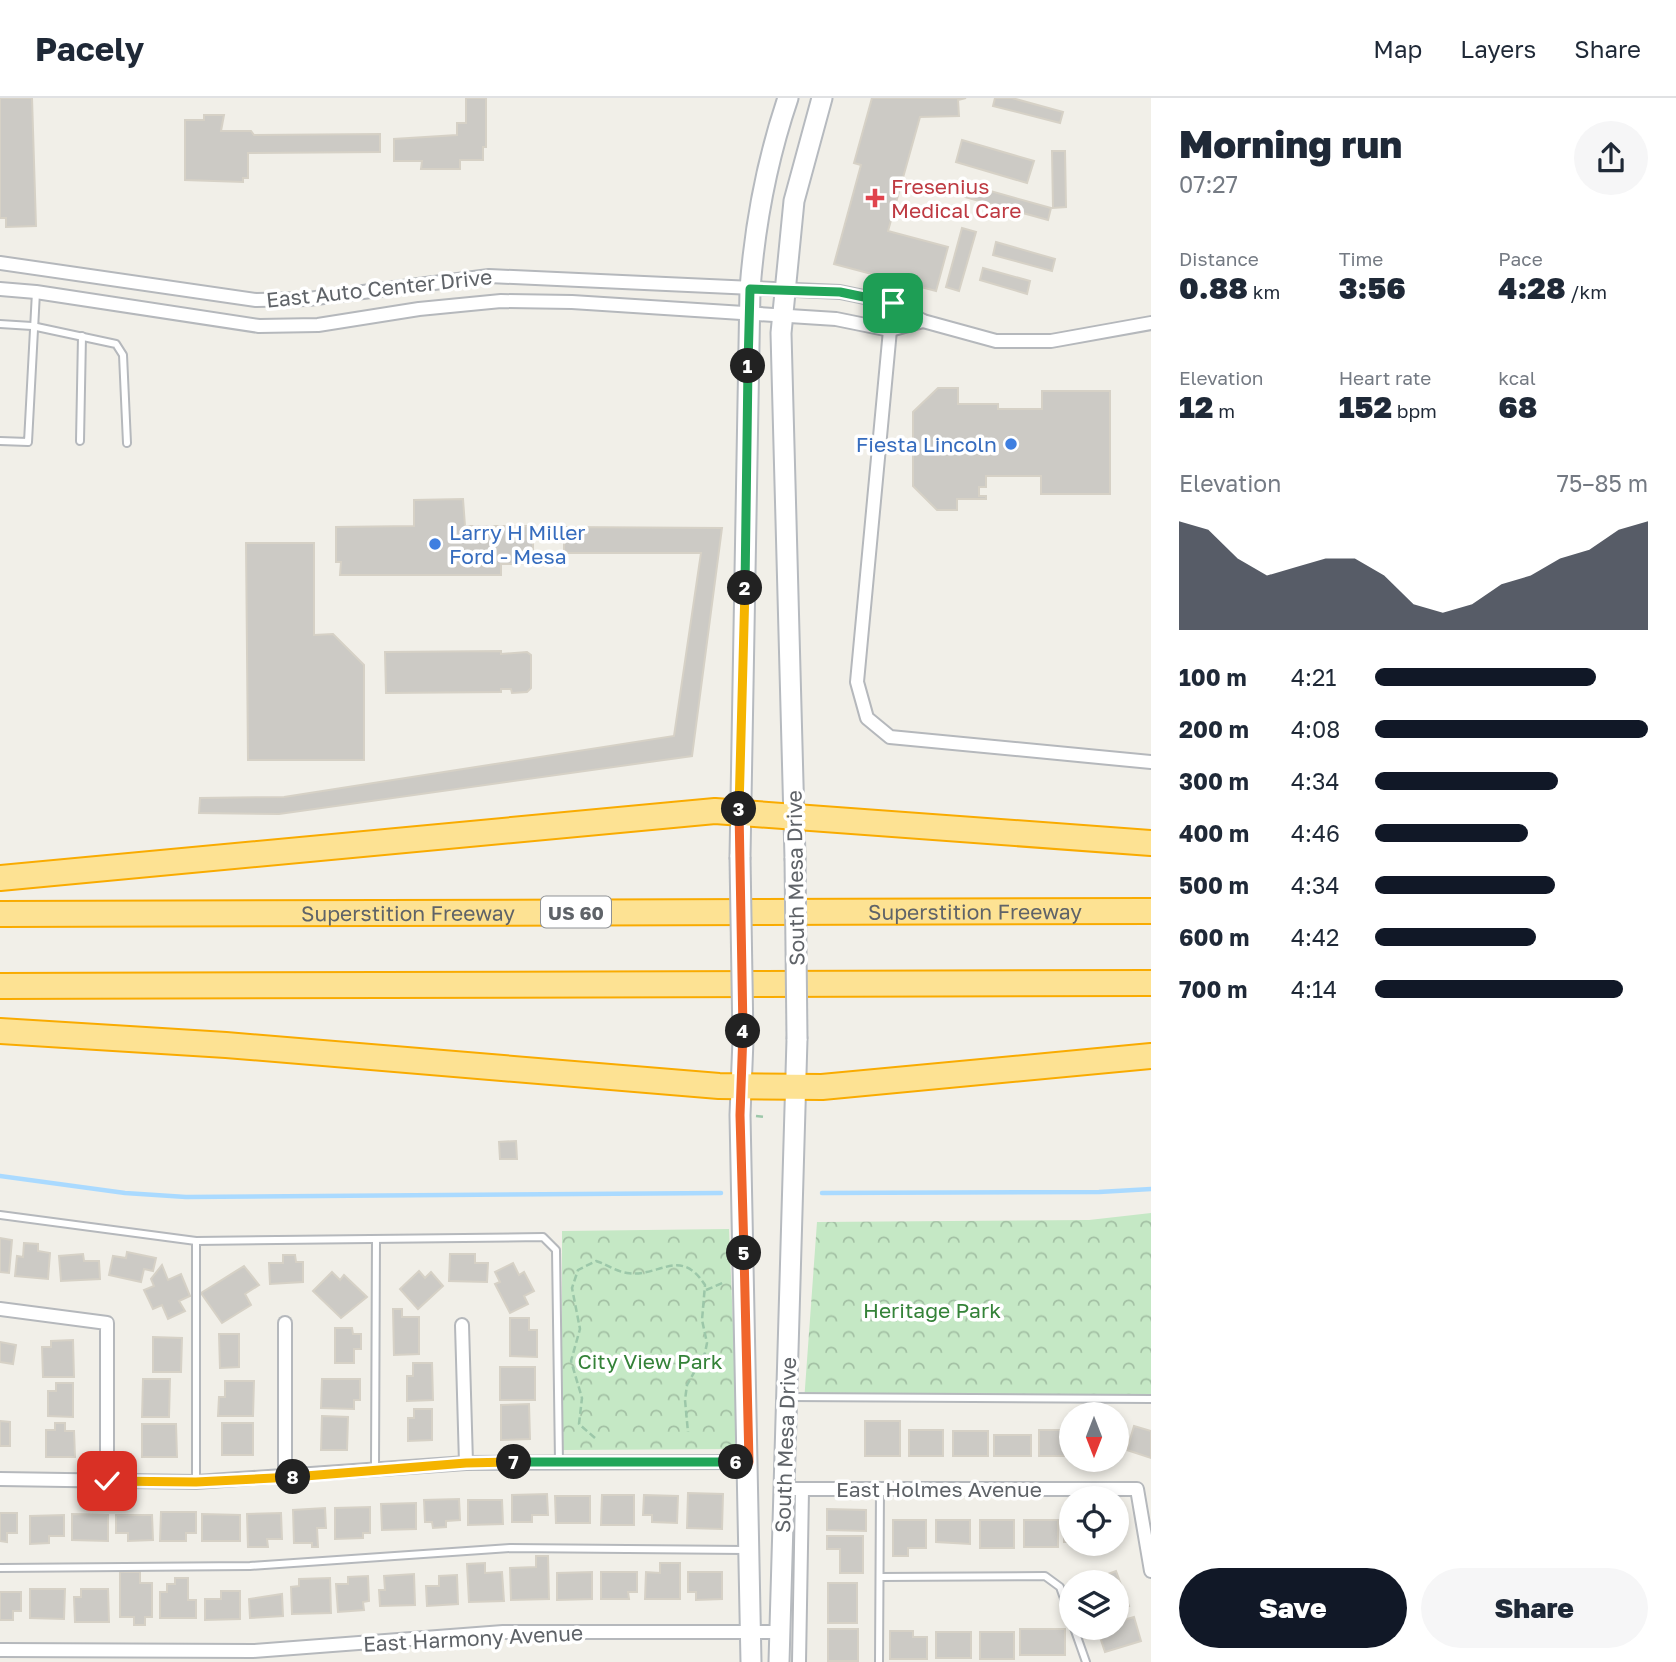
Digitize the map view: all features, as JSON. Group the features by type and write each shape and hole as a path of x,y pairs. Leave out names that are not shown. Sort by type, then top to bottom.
{"highway":[{"path":"0,878 715,811 1151,843"},
{"name":"Superstition Freeway","path":"0,914 1151,911"},
{"path":"0,986 1151,984"},
{"path":"0,1031 226,1045 528,1072 741,1086 822,1087 1151,1056"}],"main road":[{"name":"South Mesa Drive","path":"751,1662 739,813 749,313 757,222 765,174 788,98"},
{"path":"797,188 795,139 807,98"},
{"name":"South Mesa Drive","path":"779,1662 779,1632 793,1489 786,1397 793,1118 798,1086 783,315 797,188 822,98"}],"street":[{"name":"East Auto Center Drive","path":"0,263 256,300 308,299 489,276 840,292 893,303 923,321 996,341 1026,343 1151,323"},
{"name":"East Auto Center Drive","path":"0,289 36,292 259,326 318,325 419,309 501,301 783,315 847,320 890,330 923,321"},
{"path":"890,330 857,682 867,718 890,737 1151,762"},
{"path":"0,1309 107,1323 107,1481"},
{"path":"285,1323 285,1478"},
{"path":"462,1325 466,1463"},
{"path":"0,1479 196,1482 285,1478 466,1463 749,1462"},
{"name":"East Holmes Avenue","path":"793,1489 1137,1489 1151,1571"},
{"name":"South Mesa Drive","path":"793,1489 799,1662"},
{"name":"East Harmony Avenue","path":"0,1650 253,1651 503,1632 779,1632"}],"lane":[{"path":"0,441 28,442 36,292"},
{"path":"0,324 33,326 116,344 123,355 127,443"},
{"path":"80,441 82,336"},
{"path":"0,1215 195,1241 543,1237 556,1250 559,1462"},
{"path":"375,1471 376,1239"},
{"path":"195,1241 196,1482"},
{"path":"786,1397 1151,1399"},
{"path":"879,1662 880,1489"},
{"path":"0,1568 250,1566 510,1548 750,1550"},
{"path":"880,1577 1045,1576 1059,1586"},
{"path":"1078,1640 1086,1662"}],"path":[{"path":"752,1116 766,1117"},
{"path":"595,1438 579,1424 582,1398 571,1361 580,1329 572,1289 578,1270 596,1261 626,1273 678,1265 699,1275 706,1290 702,1320 707,1343 705,1353 687,1385 685,1400 688,1432"},
{"path":"706,1290 730,1278"}],"green space":[{"name":"Heritage Park","path":"1151,1213 1151,1395 804,1402 817,1222 1089,1220"},
{"name":"City View Park","path":"729,1229 738,1443 728,1449 562,1450 562,1231"}],"building":[{"path":"0,98 32,98 36,226 6,227 6,218 0,218"},
{"path":"466,98 486,98 486,147 483,147 483,160 460,160 460,169 421,169 422,161 394,161 394,139 457,135 457,123 466,123"},
{"name":"Fresenius Medical Care","path":"872,98 966,98 958,100 959,116 920,117 888,231 948,247 936,291 834,264 861,165 854,163"},
{"path":"995,98 1012,98 1063,112 1060,123 993,106"},
{"path":"204,115 224,115 221,131 251,131 254,135 380,134 380,152 248,153 248,178 243,178 243,182 185,180 185,120 204,120"},
{"path":"962,140 1034,161 1027,183 956,162"},
{"path":"1052,151 1065,151 1066,207 1053,208"},
{"path":"969,185 1051,208 1048,220 965,197"},
{"path":"962,228 976,232 959,291 946,287"},
{"path":"996,242 1055,259 1052,271 993,255"},
{"path":"983,268 1030,281 1027,294 980,280"},
{"name":"Fiesta Lincoln","path":"938,388 958,388 958,404 998,404 998,409 1042,409 1042,391 1110,391 1110,494 1041,494 1041,476 986,476 986,487 979,487 979,496 986,496 986,499 957,499 957,510 937,510 913,486 913,412"},
{"name":"Larry H Miller Ford - Mesa","path":"463,499 465,526 533,526 533,564 501,564 501,575 340,575 341,562 336,562 336,527 414,526 414,500"},
{"path":"564,527 722,528 692,756 279,814 199,813 200,798 284,797 674,736 701,553 564,553"},
{"path":"246,543 314,543 314,635 333,634 364,665 364,760 248,760"},
{"path":"501,651 501,654 527,652 531,655 531,688 527,692 512,693 511,689 501,689 501,692 386,693 385,652"},
{"path":"516,1141 517,1159 500,1159 499,1142"},
{"path":"0,1238 12,1240 9,1273 0,1272"},
{"path":"24,1243 38,1244 38,1251 50,1253 48,1279 15,1276 17,1256 23,1257"},
{"path":"127,1252 156,1258 153,1271 144,1269 141,1282 109,1275 113,1256 126,1258"},
{"path":"83,1254 84,1261 99,1261 100,1279 61,1281 59,1256"},
{"path":"450,1254 475,1254 475,1263 488,1263 487,1282 449,1281"},
{"path":"283,1255 295,1255 296,1262 303,1262 303,1282 270,1284 269,1263 283,1263"},
{"path":"513,1263 519,1275 524,1272 534,1291 524,1296 528,1304 510,1313 495,1284 500,1282 495,1272"},
{"path":"162,1265 168,1280 181,1274 190,1296 179,1301 185,1311 168,1319 162,1305 153,1309 144,1290 154,1286 151,1279"},
{"path":"244,1266 259,1285 245,1294 251,1305 222,1323 201,1293"},
{"path":"419,1271 425,1278 431,1272 443,1286 418,1309 400,1289"},
{"path":"332,1272 340,1280 344,1275 367,1297 341,1318 313,1291"},
{"path":"393,1309 402,1309 402,1317 419,1317 419,1354 394,1355"},
{"path":"510,1318 529,1318 529,1330 537,1330 537,1357 510,1356"},
{"path":"335,1328 352,1328 353,1334 361,1334 361,1349 354,1349 354,1363 335,1363"},
{"path":"219,1334 239,1334 239,1367 220,1368"},
{"path":"153,1337 182,1338 181,1372 153,1372"},
{"path":"73,1340 74,1377 43,1377 42,1347 51,1347 51,1341"},
{"path":"0,1342 16,1345 13,1364 0,1362"},
{"path":"413,1363 432,1363 433,1400 407,1401 407,1376 413,1376"},
{"path":"500,1367 535,1367 535,1400 500,1400"},
{"path":"143,1379 170,1379 169,1417 142,1417"},
{"path":"322,1379 360,1379 360,1400 354,1400 354,1409 321,1408"},
{"path":"225,1381 254,1381 253,1416 218,1416 219,1397 225,1397"},
{"path":"56,1383 73,1383 73,1417 48,1416 48,1391 56,1391"},
{"path":"529,1404 530,1439 501,1440 501,1405"},
{"path":"414,1409 432,1409 432,1440 408,1441 408,1418 414,1418"},
{"path":"322,1416 348,1417 347,1450 321,1450"},
{"path":"0,1421 10,1422 10,1446 0,1446"},
{"path":"865,1421 900,1421 900,1456 865,1456"},
{"path":"55,1423 65,1423 65,1431 74,1431 75,1457 46,1457 46,1430 55,1430"},
{"path":"222,1423 253,1423 253,1455 222,1455"},
{"path":"142,1424 176,1424 177,1457 142,1457"},
{"path":"1134,1426 1151,1431 1151,1458 1129,1451"},
{"path":"909,1430 943,1430 943,1456 909,1456"},
{"path":"1039,1430 1059,1430 1059,1456 1039,1456"},
{"path":"953,1431 988,1431 988,1456 953,1456"},
{"path":"994,1435 1031,1435 1031,1456 994,1456"},
{"path":"688,1493 723,1494 722,1529 687,1528"},
{"path":"547,1494 548,1515 532,1515 532,1522 512,1522 512,1495"},
{"path":"602,1495 634,1495 634,1525 601,1525"},
{"path":"644,1495 678,1496 677,1523 652,1522 652,1515 643,1515"},
{"path":"555,1496 590,1496 590,1523 556,1523"},
{"path":"459,1499 460,1520 446,1521 446,1527 433,1528 432,1522 425,1522 424,1500"},
{"path":"468,1500 502,1500 503,1524 468,1525"},
{"path":"416,1503 416,1529 382,1530 381,1504"},
{"path":"370,1507 370,1533 363,1533 363,1538 335,1539 335,1508"},
{"path":"325,1508 326,1528 317,1528 318,1547 312,1547 312,1543 294,1543 293,1510"},
{"path":"827,1509 866,1510 866,1531 827,1530"},
{"path":"161,1512 196,1512 196,1533 186,1533 186,1541 160,1541"},
{"path":"0,1513 17,1513 17,1533 7,1533 7,1542 0,1541"},
{"path":"281,1513 282,1539 267,1539 268,1547 248,1547 247,1514"},
{"path":"72,1514 108,1515 108,1541 72,1540"},
{"path":"202,1514 240,1515 240,1541 202,1541"},
{"path":"64,1515 64,1536 49,1536 49,1543 30,1544 30,1516"},
{"path":"116,1515 152,1515 153,1540 128,1541 128,1533 116,1533"},
{"path":"893,1520 926,1520 926,1548 908,1548 908,1556 893,1556"},
{"path":"936,1520 970,1520 970,1544 936,1542"},
{"path":"980,1520 1014,1520 1014,1548 980,1548"},
{"path":"1024,1520 1058,1520 1058,1547 1024,1547"},
{"path":"827,1536 863,1536 863,1573 840,1573 840,1549 827,1549"},
{"path":"536,1556 548,1556 549,1599 511,1600 510,1568 536,1567"},
{"path":"485,1563 485,1573 502,1572 504,1601 469,1602 467,1564"},
{"path":"660,1563 680,1563 680,1599 645,1599 646,1572 660,1573"},
{"path":"120,1572 140,1572 140,1583 152,1583 152,1617 145,1617 145,1625 134,1625 134,1617 120,1617"},
{"path":"592,1572 592,1599 557,1600 557,1573"},
{"path":"601,1572 637,1572 637,1592 628,1592 629,1599 601,1599"},
{"path":"688,1572 722,1572 722,1599 696,1600 696,1592 688,1592"},
{"path":"414,1574 415,1605 380,1606 379,1590 385,1590 384,1576"},
{"path":"457,1575 458,1604 427,1606 426,1586 439,1586 439,1576"},
{"path":"368,1576 369,1601 363,1602 364,1610 338,1612 336,1584 348,1584 348,1577"},
{"path":"175,1578 188,1578 188,1600 196,1600 196,1618 160,1618 160,1592 167,1592 167,1584 175,1584"},
{"path":"330,1578 331,1613 292,1614 291,1587 299,1586 299,1579"},
{"path":"828,1583 857,1583 857,1623 828,1623"},
{"path":"30,1589 65,1589 64,1619 30,1618"},
{"path":"81,1589 108,1589 109,1622 75,1622 74,1597 81,1597"},
{"path":"221,1591 240,1591 240,1619 205,1620 205,1599 221,1599"},
{"path":"0,1592 21,1592 21,1611 13,1611 13,1620 0,1620"},
{"path":"282,1594 283,1616 250,1618 249,1599"},
{"path":"1134,1617 1141,1641 1105,1652 1101,1640 1129,1640 1129,1618"},
{"path":"828,1629 858,1629 858,1661 828,1661"},
{"path":"1020,1629 1059,1629 1059,1640 1065,1640 1065,1655 1020,1655"},
{"path":"890,1631 913,1631 913,1637 927,1637 927,1659 890,1659"},
{"path":"936,1632 971,1632 971,1658 936,1658"},
{"path":"980,1632 1014,1632 1014,1659 980,1659"}],"waterway":[{"path":"0,1176 125,1193 186,1197 721,1193"},
{"path":"822,1193 1099,1192 1151,1189"}],"place":[{"name":"Fresenius Medical Care","path":"875,198"},
{"name":"Fiesta Lincoln","path":"1011,444"},
{"name":"Larry H Miller Ford - Mesa","path":"435,544"}],"route":[{"path":"107,1481 196,1482 285,1478 466,1463 749,1462 740,1115 743,1040 739,813 748,490 750,289 785,288 840,292 893,303"}]}
